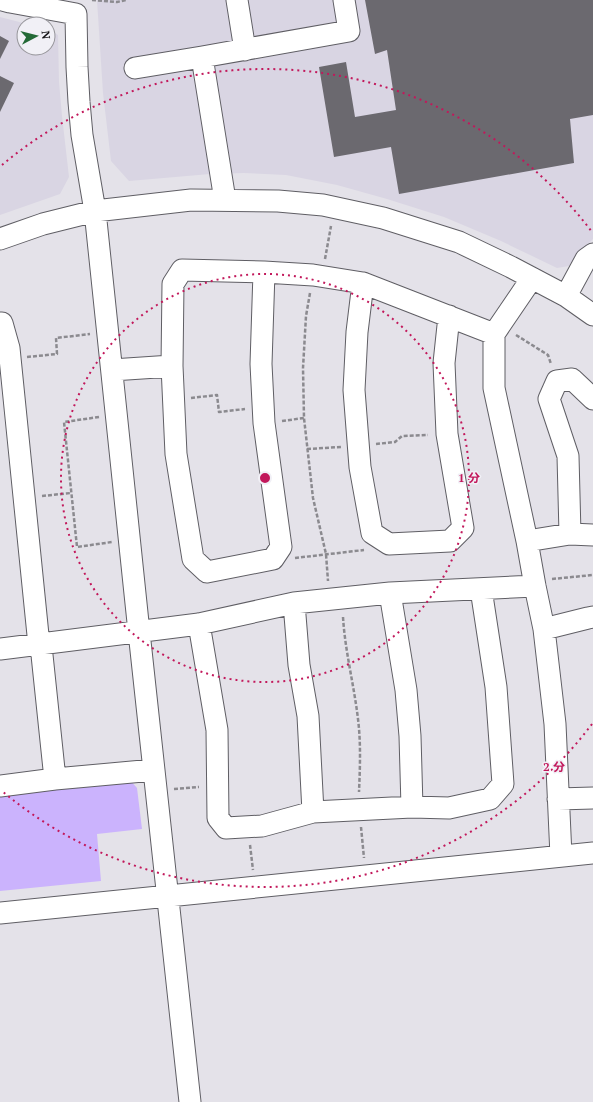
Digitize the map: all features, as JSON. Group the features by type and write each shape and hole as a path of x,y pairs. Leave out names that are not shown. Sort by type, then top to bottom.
{"street":[{"path":"2,0 10,2 77,7 77,67 82,135 96,212 138,632 190,1102"},
{"path":"237,0 245,50"},
{"path":"136,68 245,50 349,30 344,0"},
{"path":"202,57 225,200"},
{"path":"0,239 43,224 96,212 191,200 278,201 323,205 383,218 459,242 566,296 593,315"},
{"path":"566,296 586,259 593,254"},
{"path":"264,272 262,364 263,407 281,547 273,560 207,572 193,559 176,454 172,366 173,284 182,270 264,272 318,276 363,284 449,316 497,330"},
{"path":"532,278 497,330 494,388 527,541 544,629 555,724 561,856"},
{"path":"363,284 357,332 354,390 360,467 372,533 389,544 450,542 463,528 447,434 444,363 449,316"},
{"path":"0,322 2,323 10,359 39,645 42,655 55,779"},
{"path":"112,370 172,366"},
{"path":"570,534 568,456 549,399 557,381 572,379 593,398"},
{"path":"527,541 570,534 593,535"},
{"path":"0,649 199,624 294,604 335,593 390,593 481,589 534,583"},
{"path":"199,624 216,730 218,818 226,828 262,826 313,812 412,807 449,808 490,799 503,784 496,687 481,589"},
{"path":"390,593 406,690 410,736 412,807"},
{"path":"294,604 299,665 308,716 313,812"},
{"path":"544,629 593,618"},
{"path":"0,786 55,779 154,770"},
{"path":"558,799 593,798"},
{"path":"0,913 593,853"}],"path":[{"path":"92,0 117,2 126,0"},
{"path":"331,224 306,316 303,368 304,418 313,498 344,637 358,721 360,763 359,810 366,875"},
{"path":"497,330 548,355 557,381"},
{"path":"10,359 57,354 56,338 96,334"},
{"path":"174,400 217,395 220,412 263,407"},
{"path":"105,416 64,422 77,547 117,542"},
{"path":"307,449 395,442 402,436 447,434"},
{"path":"24,498 72,493"},
{"path":"273,560 374,549 380,538"},
{"path":"534,583 593,575"},
{"path":"169,790 217,785"},
{"path":"247,827 255,886"}],"shaded area":[{"path":"97,0 593,0 593,239 569,266 557,268 501,241 444,217 337,185 286,175 244,173 210,174 129,181 111,161 103,93"},
{"path":"0,17 16,21 16,56 56,56 56,34 58,35 59,82 69,177 60,194 0,215"},
{"path":"128,778 137,788 142,829 97,834 101,881 0,891 0,792"}],"building":[{"path":"365,0 593,0 593,115 570,119 574,163 399,194 391,147 334,157 319,67 346,62 355,117 396,110 387,50 375,54"},
{"path":"0,36 9,41 0,59"},
{"path":"0,76 14,83 0,112"}]}
